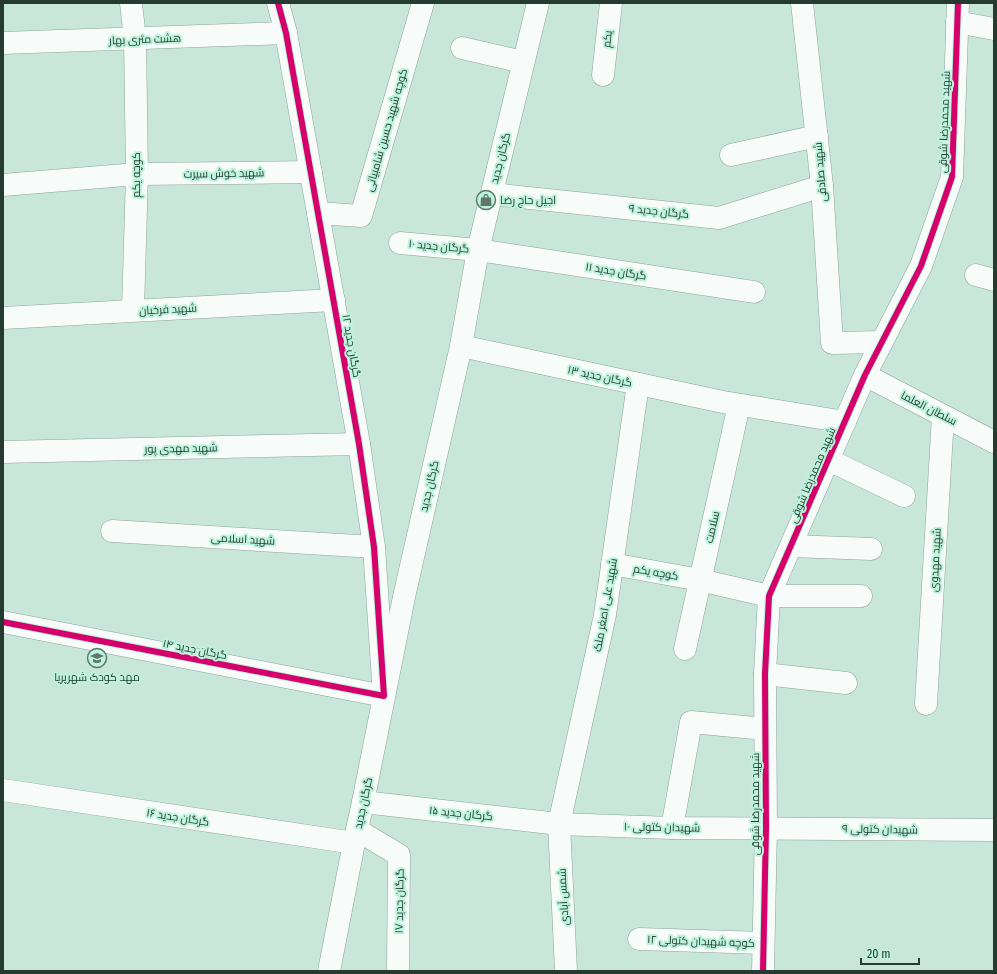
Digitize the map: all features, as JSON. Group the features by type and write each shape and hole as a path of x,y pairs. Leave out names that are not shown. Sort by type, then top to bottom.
{"street":[{"name":"کوچه یکم","path":"131,3 135,39 137,174 133,310"},
{"name":"گرگان جدید ۱۲","path":"278,3 286,33 359,444 374,547 384,696"},
{"name":"کوچه شهید حسین شامبیاتی","path":"318,213 361,216 423,3"},
{"name":"گرگان جدید","path":"329,971 404,597 461,346 478,250 538,3"},
{"name":"یکم","path":"603,75 611,3"},
{"name":"شهید صادقی","path":"802,3 822,186 832,342 882,342"},
{"path":"958,12 994,29"},
{"name":"شهید محمدرضا شوقی","path":"763,971 766,828 765,674 769,596 865,375 921,266 952,177 958,12"},
{"name":"هشت متری بهار","path":"3,43 286,33"},
{"path":"462,48 523,62"},
{"path":"731,155 816,136"},
{"name":"شهید خوش سیرت","path":"3,184 137,174 311,172"},
{"name":"گرگان جدید ۹","path":"492,194 720,218 822,186"},
{"name":"گرگان جدید ۱۰","path":"400,243 478,250"},
{"name":"گرگان جدید ۱۱","path":"478,250 754,292"},
{"name":"شهید فرخیان","path":"3,318 334,300"},
{"name":"گرگان جدید ۱۳","path":"461,346 739,405 845,422"},
{"name":"سلطان العلما","path":"865,375 994,442"},
{"name":"شهید علی اصغر ملک","path":"559,824 605,615 638,384"},
{"name":"سلامت","path":"685,648 739,405"},
{"name":"شهید مهدوی","path":"926,704 943,416"},
{"name":"شهید مهدی پور","path":"3,452 359,444"},
{"path":"829,460 904,496"},
{"name":"شهید اسلامی","path":"112,531 374,547"},
{"path":"792,546 871,549"},
{"name":"کوچه یکم","path":"612,564 700,580 769,596 861,596"},
{"name":"گرگان جدید ۱۴","path":"3,622 384,696"},
{"path":"765,674 846,683"},
{"path":"672,828 690,722 765,729"},
{"name":"گرگان جدید ۱۶","path":"3,790 355,836"},
{"name":"۱۵ گرگان جدید","path":"363,802 559,824"},
{"name":"۱۰ شهیدان کتولی","path":"559,824 672,828 766,828"},
{"name":"شمس آبادی","path":"559,824 566,971"},
{"name":"۹ شهیدان کتولی","path":"766,828 994,830"},
{"name":"۱۷ گرگان جدید","path":"355,836 399,855 398,971"},
{"name":"کوچه شهیدان کتولی ۱۲","path":"640,939 763,943"}],"cycle path":[{"path":"3,622 384,696 374,547 359,444 286,33 278,3"},
{"path":"763,971 766,828 765,674 769,596 865,375 921,266 952,177 958,3"}],"place":[{"name":"اجیل حاج رضا","path":"486,200"},
{"name":"مهد کودک شهرپریا","path":"97,658"}]}
